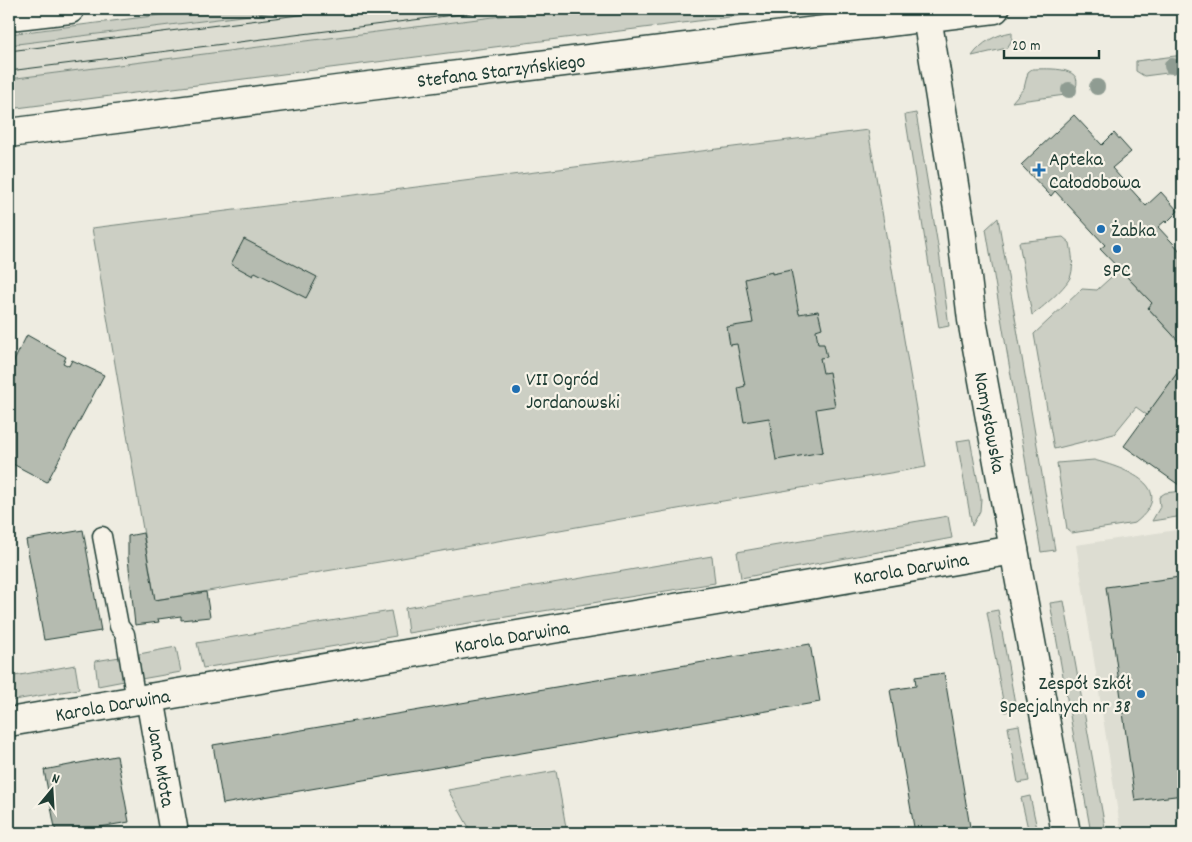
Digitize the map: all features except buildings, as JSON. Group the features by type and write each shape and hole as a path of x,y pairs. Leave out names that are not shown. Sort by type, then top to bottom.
{"street":[{"path":"9,16 70,9"},
{"name":"Stefana Starzyńskiego","path":"9,133 926,13 994,9"},
{"name":"Namysłowska","path":"926,13 961,228 972,320 1066,833"},
{"name":"Karola Darwina","path":"9,722 1014,550"},
{"name":"Jana Młota","path":"143,699 174,833"}],"lane":[{"path":"102,536 119,626 126,634 143,699"}],"shaded area":[{"path":"208,9 298,9 9,45 9,34"},
{"path":"298,9 556,9 9,79 9,45"},
{"path":"556,9 792,9 9,109 9,79"},
{"path":"1012,32 1012,40 1007,48 972,56 989,40"},
{"path":"1183,55 1183,71 1144,76 1136,71 1136,61"},
{"path":"1032,69 1056,69 1072,73 1076,78 1077,85 1073,94 1012,102 1024,88 1028,72"},
{"path":"916,113 949,326 939,328 905,115"},
{"name":"VII Ogród Jordanowski","path":"868,130 926,467 155,600 92,228"},
{"path":"998,218 1055,550 1041,552 986,229"},
{"path":"1063,237 1070,243 1073,263 1071,275 1060,290 1032,315 1019,242"},
{"path":"1120,269 1152,303 1148,308 1183,346 1183,365 1147,415 1136,407 1114,434 1054,449 1034,334 1082,289 1097,290"},
{"path":"970,439 981,499 980,511 972,526 957,441"},
{"path":"1094,460 1119,468 1143,481 1150,489 1152,499 1147,510 1135,523 1072,533 1067,529 1057,463"},
{"path":"1183,491 1183,516 1152,521 1160,507 1159,497 1165,493"},
{"path":"948,516 952,538 741,578 737,552"},
{"name":"Zespół Szkół Specjalnych nr 38","path":"1183,529 1183,833 1121,833 1076,545"},
{"path":"712,556 715,583 408,633 405,608"},
{"path":"1064,601 1106,833 1091,833 1050,603"},
{"path":"998,610 1016,709 1005,712 987,612"},
{"path":"391,611 396,636 203,668 197,643"},
{"path":"176,647 181,672 141,679 139,654"},
{"path":"120,657 124,681 98,686 95,661"},
{"path":"75,665 79,689 9,701 9,677"},
{"path":"1019,725 1029,781 1018,783 1008,727"},
{"path":"556,771 567,833 472,833 448,790"},
{"path":"1030,796 1038,833 1029,833 1021,798"}],"tram line":[{"path":"9,51 347,9"},
{"path":"9,71 501,9"}],"place":[{"name":"Apteka Całodobowa","path":"1039,170"},
{"name":"Żabka","path":"1101,229"},
{"name":"SPC","path":"1117,249"},
{"name":"VII Ogród Jordanowski","path":"516,389"},
{"name":"Zespół Szkół Specjalnych nr 38","path":"1141,694"}]}
